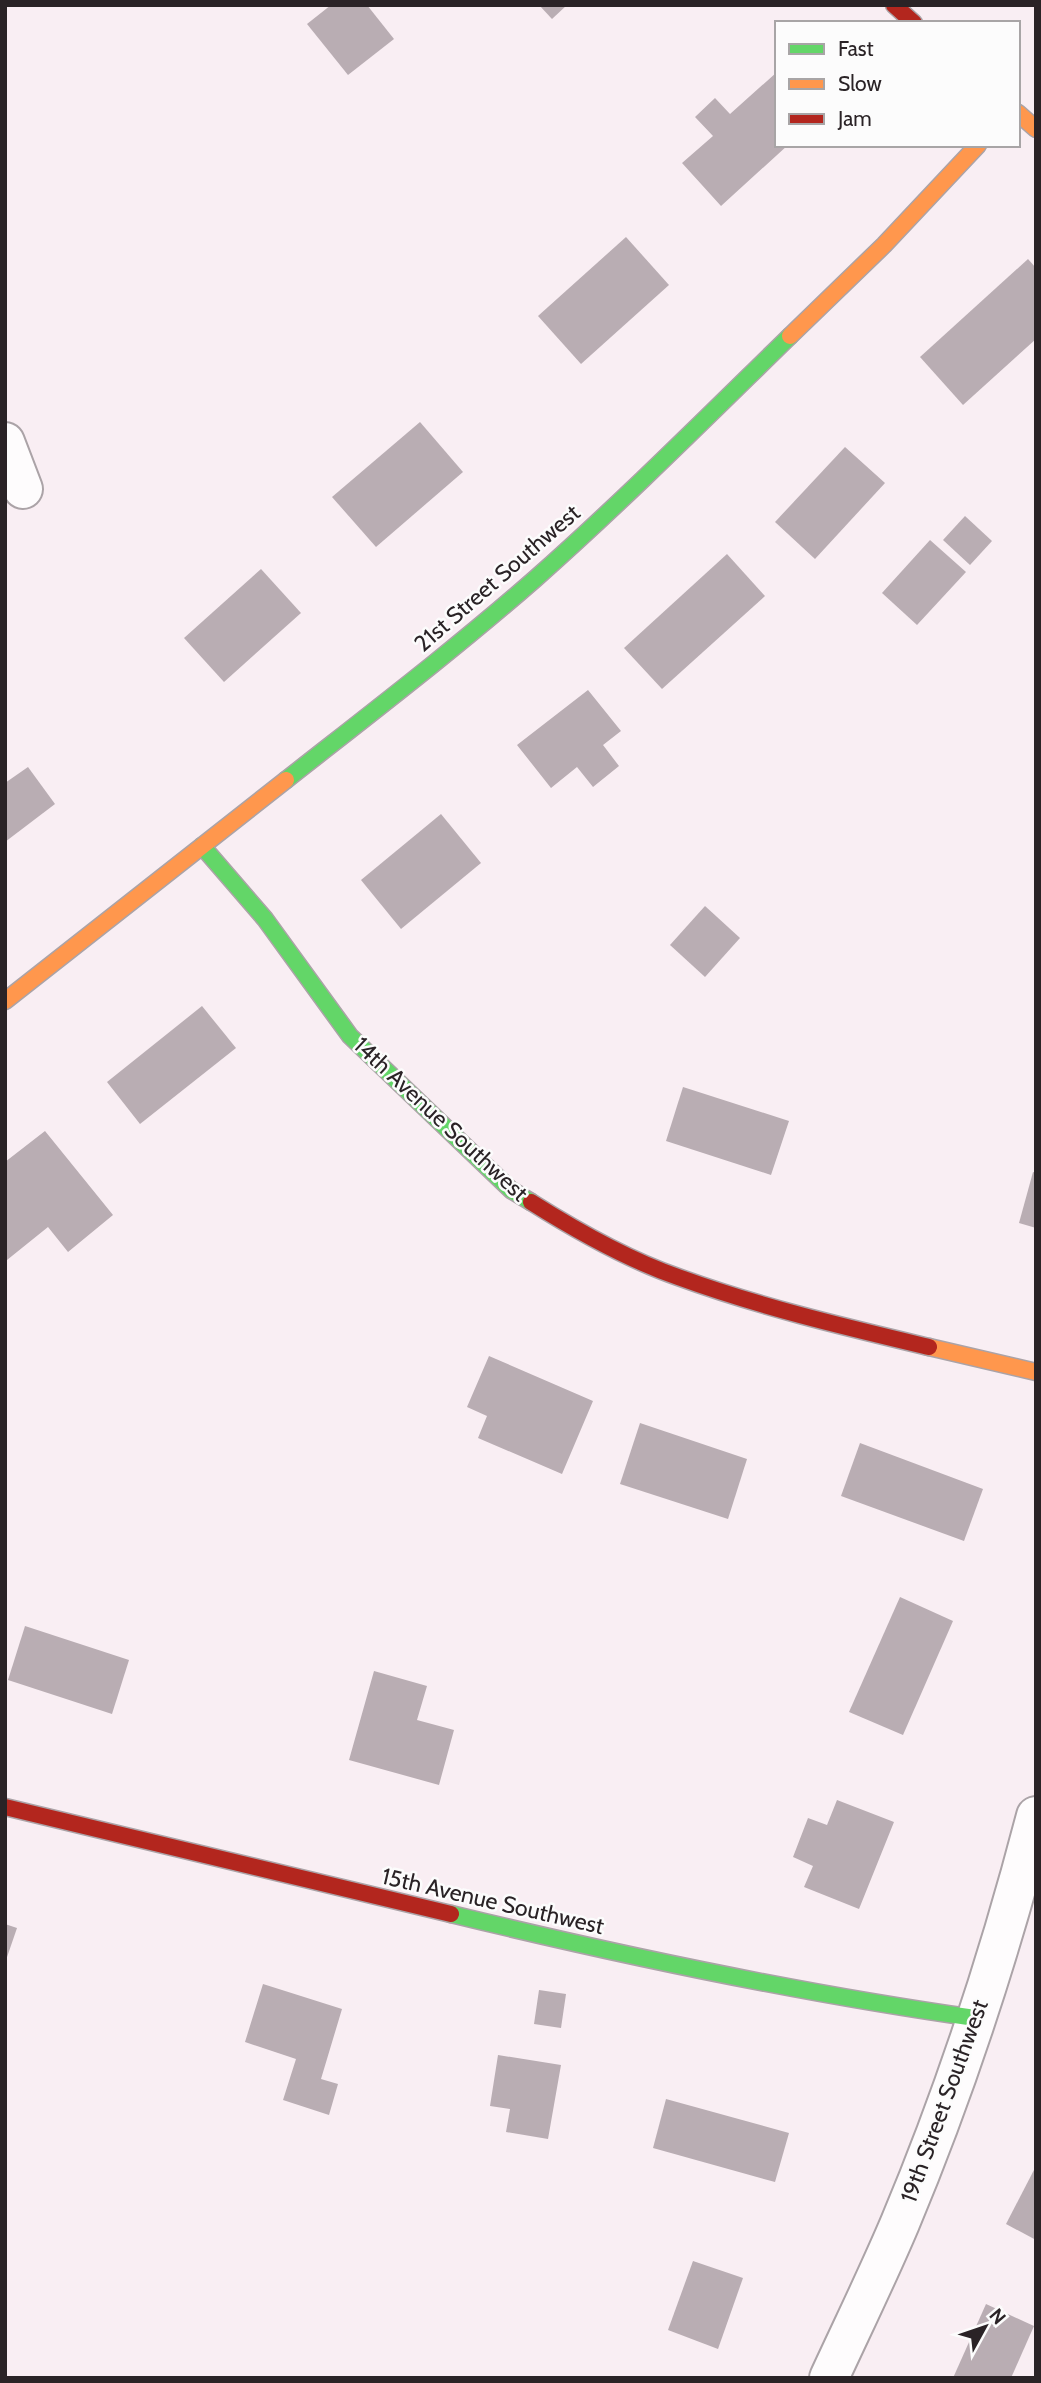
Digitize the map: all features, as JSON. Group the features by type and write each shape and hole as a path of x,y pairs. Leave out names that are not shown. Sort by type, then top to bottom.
{"street":[{"path":"894,5 912,21"},
{"path":"1020,115 1036,129"},
{"name":"21st Street Southwest","path":"5,1001 421,674 535,579 645,477 874,255 976,147"},
{"path":"5,442 23,489"},
{"name":"14th Avenue Southwest","path":"202,846 265,919 350,1036 511,1189 579,1232 676,1277 804,1317 1036,1372"},
{"name":"15th Avenue Southwest","path":"5,1807 612,1953 882,2005 975,2018"},
{"name":"19th Street Southwest","path":"829,2378 900,2223 956,2077 1015,1895 1036,1816"}],"building":[{"path":"331,5 367,5 394,39 348,75 307,24"},
{"path":"539,5 567,5 552,19"},
{"path":"775,74 775,147 786,147 721,206 682,163 713,136 695,117 715,98 730,114"},
{"path":"626,237 669,285 581,364 538,316"},
{"path":"1028,259 1036,268 1036,339 963,405 920,357"},
{"path":"420,422 463,472 376,547 332,497"},
{"path":"845,447 885,483 815,559 775,522"},
{"path":"965,516 992,541 970,565 943,540"},
{"path":"930,540 966,572 917,625 882,593"},
{"path":"727,554 765,596 662,689 624,648"},
{"path":"261,569 301,613 224,682 184,638"},
{"path":"588,690 621,731 603,745 619,766 593,787 577,767 551,788 517,745"},
{"path":"28,767 55,804 5,842 5,783"},
{"path":"441,814 481,863 401,929 361,880"},
{"path":"705,906 740,938 705,977 670,945"},
{"path":"202,1006 236,1048 140,1124 107,1082"},
{"path":"683,1087 789,1121 771,1175 666,1141"},
{"path":"45,1131 113,1215 68,1252 48,1227 7,1260 5,1162"},
{"path":"1033,1172 1036,1173 1036,1228 1019,1223"},
{"path":"489,1356 593,1401 562,1474 478,1438 487,1416 467,1407"},
{"path":"640,1423 747,1459 728,1519 620,1484"},
{"path":"860,1443 983,1489 964,1541 841,1496"},
{"path":"900,1597 953,1621 903,1735 849,1712"},
{"path":"25,1626 129,1660 112,1714 8,1680"},
{"path":"374,1671 427,1686 417,1720 454,1730 439,1785 349,1760"},
{"path":"837,1800 894,1822 859,1909 804,1887 813,1866 793,1857 808,1818 827,1825"},
{"path":"5,1924 17,1928 6,1960 5,1960"},
{"path":"263,1984 342,2009 321,2079 338,2084 329,2115 283,2100 296,2059 245,2042"},
{"path":"539,1990 566,1994 561,2028 534,2024"},
{"path":"498,2055 561,2065 548,2139 506,2132 510,2109 490,2106"},
{"path":"666,2099 789,2133 775,2182 653,2148"},
{"path":"1036,2166 1036,2240 1006,2224"},
{"path":"693,2261 743,2278 718,2349 668,2330"},
{"path":"986,2304 1034,2326 1011,2378 953,2378"}],"traffic: fast":[{"path":"286,780 443,656 568,550 790,336"},
{"path":"202,846 265,919 350,1036 511,1190 531,1202"},
{"path":"451,1914 712,1972 975,2018"}],"traffic: slow":[{"path":"1020,115 1036,129"},
{"path":"790,336 884,245 976,147"},
{"path":"5,1001 286,780"},
{"path":"929,1347 1036,1372"}],"traffic: jam":[{"path":"894,5 912,21"},
{"path":"531,1202 602,1244 678,1277 771,1307 929,1347"},
{"path":"5,1807 451,1914"}]}
